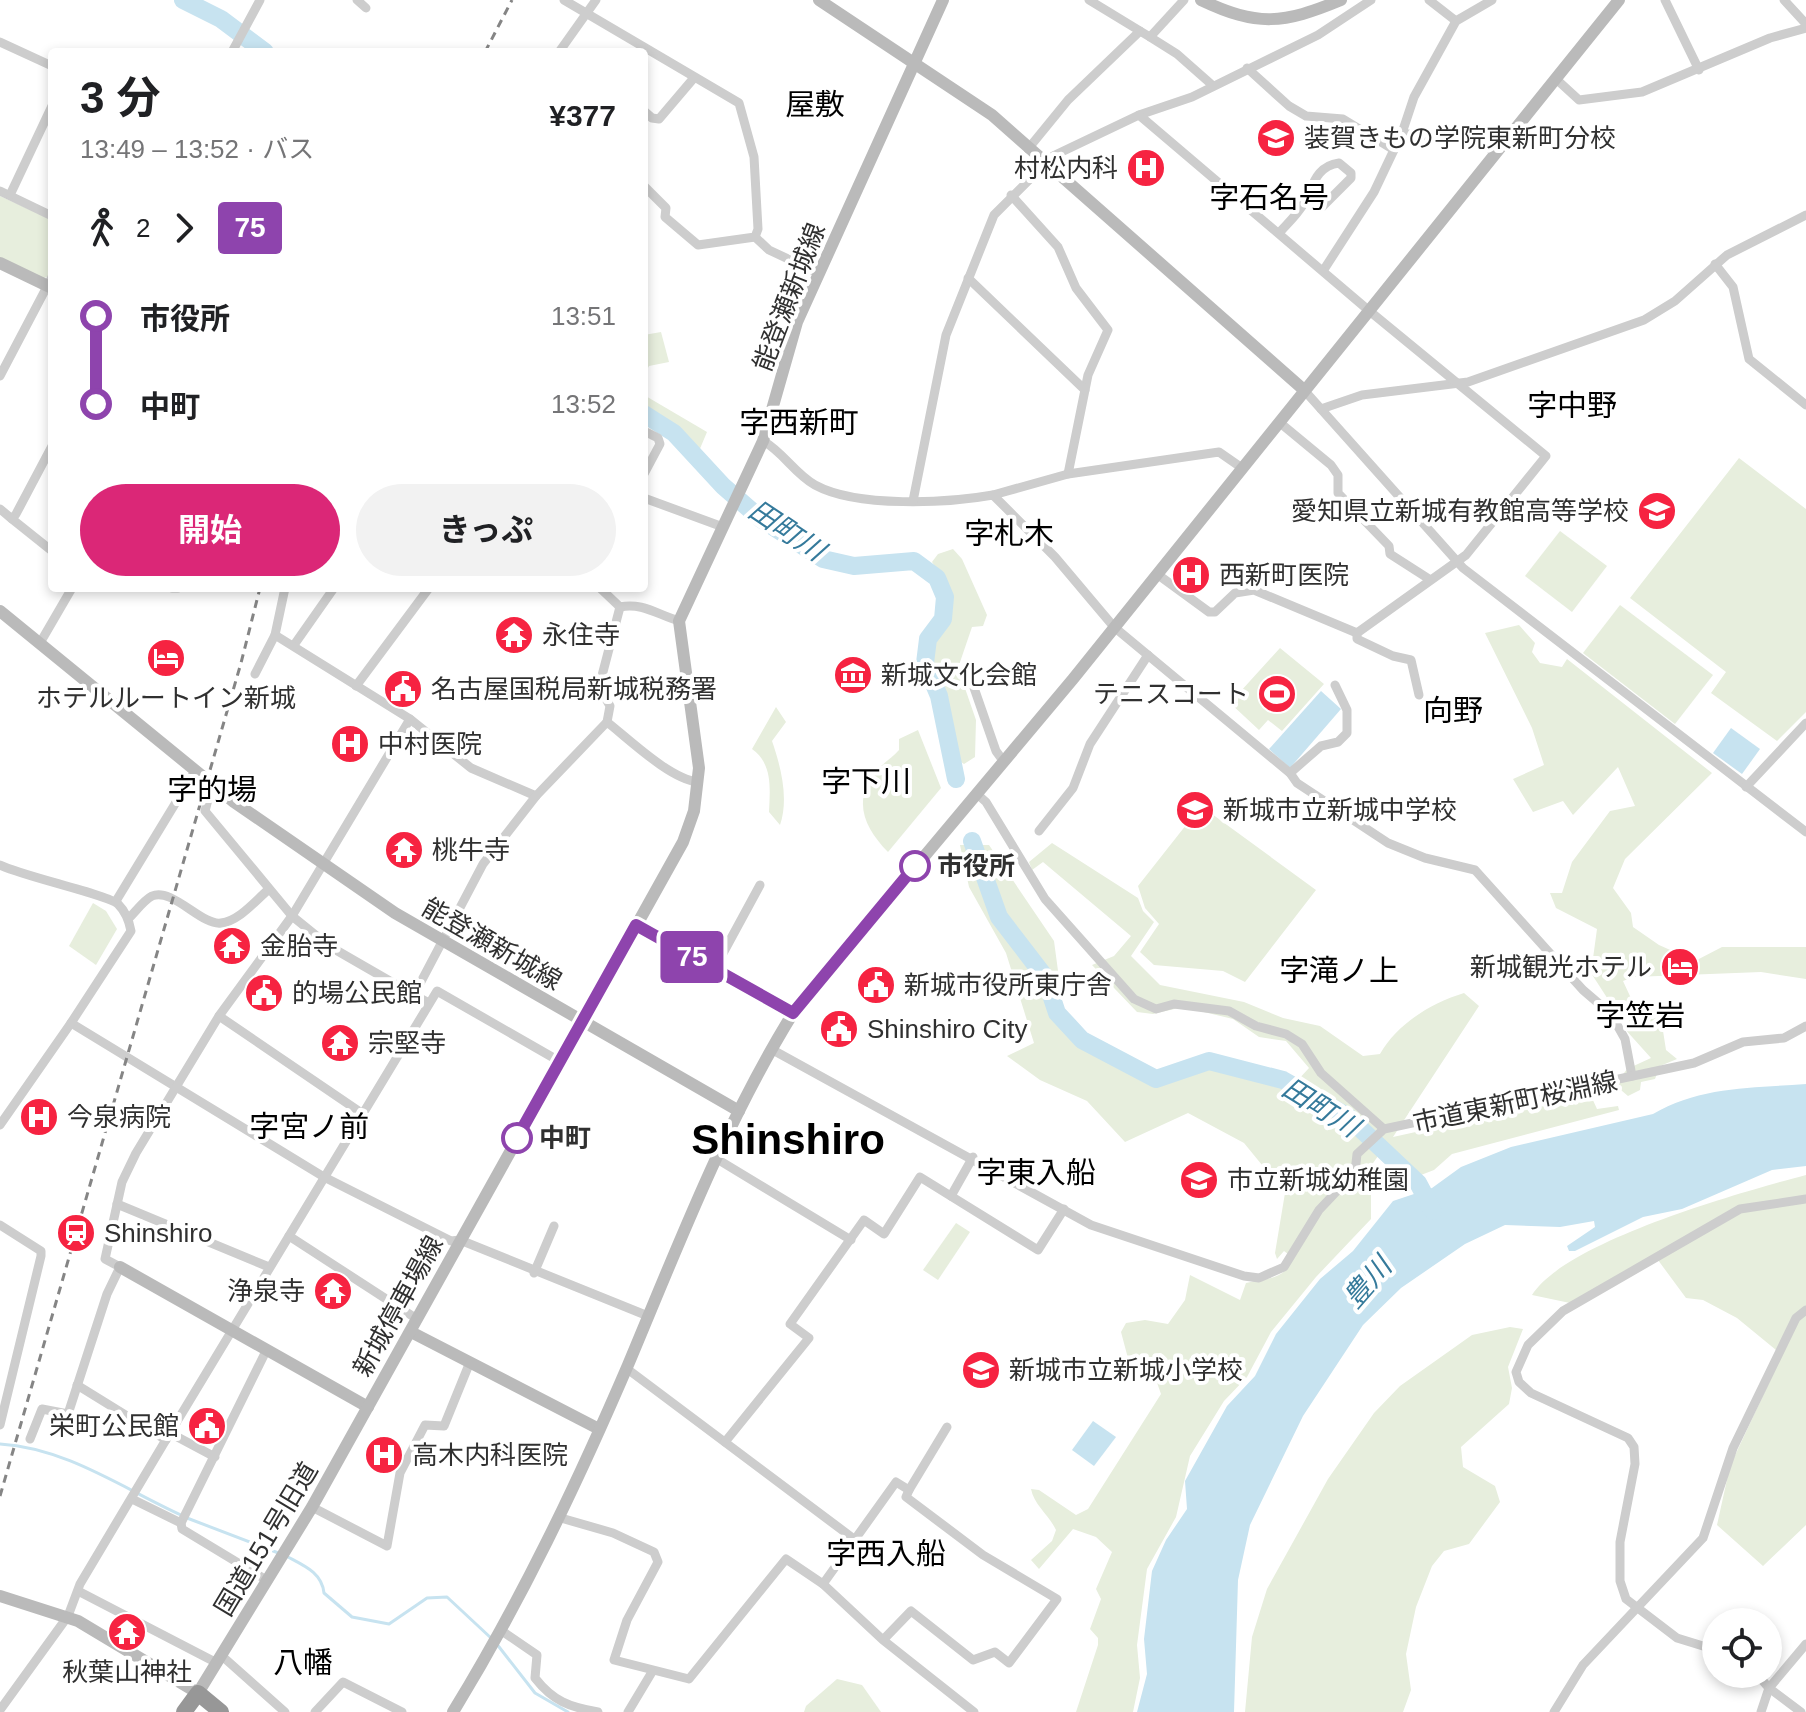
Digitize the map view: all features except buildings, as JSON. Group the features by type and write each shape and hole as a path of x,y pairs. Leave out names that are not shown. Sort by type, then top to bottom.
{"highway":[{"path":"184,1712 198,1693 221,1712"}],"street":[{"path":"235,48 260,0"},
{"path":"357,0 366,8"},
{"path":"564,0 645,48"},
{"path":"562,48 596,0"},
{"path":"819,0 967,96 1304,390 1457,562 1806,832"},
{"name":"能登瀬新城線","path":"0,611 195,771 324,865 441,940 581,1021 683,842 694,811 698,751 679,621 763,441 797,322 943,0"},
{"path":"1089,0 1177,54 1211,84"},
{"path":"1150,37 1184,0"},
{"path":"1201,0 1244,18 1262,21 1283,21 1341,0"},
{"path":"913,501 946,335 994,215 1011,195 1069,146 1139,115 1192,97 1211,84 1318,35 1371,0"},
{"path":"1429,0 1456,21"},
{"path":"1323,271 1363,211 1402,133 1414,97 1456,21 1492,0"},
{"path":"453,1712 497,1638 561,1518 739,1111 793,1013 1004,762 1619,0"},
{"path":"1665,0 1699,70"},
{"path":"1555,78 1579,100 1642,92 1806,26 1784,0"},
{"path":"1028,149 1068,100 1140,31"},
{"path":"0,42 48,64"},
{"path":"648,50 693,79 739,103 754,157 758,229 755,237"},
{"path":"648,56 652,52"},
{"path":"1247,68 1289,106 1306,116 1343,119 1394,150"},
{"path":"648,114 659,119 693,79"},
{"path":"48,113 5,193 48,214"},
{"path":"1139,115 1546,456 1457,562 1357,633"},
{"path":"1402,133 1432,138 1473,134 1495,153"},
{"path":"1279,233 1306,199 1312,182 1328,164 1339,163 1351,173 1328,205 1322,207 1306,199"},
{"path":"648,190 666,208 665,217 698,245 755,237"},
{"path":"1011,195 1058,247 1076,288 1108,330 1085,390 1068,474"},
{"path":"1321,409 1362,395 1461,384 1658,315 1715,264 1806,215"},
{"path":"755,237 769,250 818,273"},
{"path":"0,263 48,283"},
{"path":"1715,264 1736,296 1749,359 1806,405"},
{"path":"968,278 1085,390"},
{"path":"0,376 48,289"},
{"path":"1279,422 1331,465 1338,475 1338,493 1389,546 1390,554 1429,579"},
{"path":"648,433 658,438 660,444 648,466"},
{"path":"763,441 815,485 866,498 913,501 949,503 993,495 1068,474 1219,452 1242,468"},
{"path":"12,519 48,453"},
{"path":"993,495 1055,557 1114,627 1290,773 1297,783 1388,843 1425,858 1475,870 1583,990 1611,1014 1625,1039 1632,1076"},
{"path":"648,499 723,527"},
{"path":"0,509 48,548"},
{"path":"1157,574 1209,612 1215,612 1235,593 1254,590 1357,633"},
{"path":"40,643 70,592"},
{"path":"255,674 275,635 284,592"},
{"path":"294,645 331,592"},
{"path":"356,686 426,592"},
{"path":"604,592 620,607 644,607 662,617 679,621"},
{"path":"414,995 483,864 536,796 607,722 610,706 599,687 620,607"},
{"path":"1357,633 1357,639 1393,656 1411,660 1419,695"},
{"path":"275,635 410,719 471,768 536,796"},
{"path":"1039,831 1073,788 1090,744 1148,655"},
{"path":"972,682 996,751 1004,762"},
{"path":"1290,773 1321,746 1338,742 1347,733 1347,710 1335,685"},
{"path":"30,1439 42,1409 68,1414 107,1294 120,1267 105,1259 117,1204 136,1153 219,1016 292,916 410,719"},
{"path":"607,722 655,760 689,781 698,782"},
{"path":"1746,787 1806,723"},
{"path":"116,901 195,771"},
{"path":"212,784 205,811 292,916 329,946 429,1003"},
{"path":"977,794 986,802 1045,899 1134,999 1156,1009 1174,1004 1229,1011 1256,1026 1286,1034 1302,1044 1321,1073 1384,1129"},
{"path":"0,865 22,876 116,901 129,918 131,931 71,1023 3,1114 0,1125"},
{"path":"715,968 760,885"},
{"path":"129,918 157,894 180,903 214,923 222,923 234,919 268,890"},
{"path":"636,925 793,1013"},
{"path":"0,1710 68,1616 80,1592 80,1584 437,991 559,1061"},
{"path":"219,1016 363,1114"},
{"path":"581,1021 739,1111"},
{"name":"新城停車場線","path":"120,1267 368,1407 581,1021"},
{"path":"71,1023 324,1177 451,1241 460,1240 534,1273 648,1316"},
{"name":"市道東新町桜淵線","path":"771,1049 1107,1232 1259,1278 1284,1267 1319,1210 1355,1172 1355,1158 1384,1129 1694,1063 1755,1038 1784,1038 1806,1026"},
{"path":"951,1196 973,1157"},
{"path":"717,1159 851,1240"},
{"path":"725,1442 809,1338 790,1324 864,1220 884,1234 920,1177 1038,1250 1064,1209"},
{"path":"1702,1646 1677,1638 1626,1599 1619,1566 1620,1542 1635,1464 1634,1447 1615,1429 1569,1413 1531,1393 1519,1382 1516,1372 1528,1345 1563,1311 1740,1209 1806,1199"},
{"path":"117,1204 269,1267"},
{"path":"0,1225 41,1251 41,1256 0,1425"},
{"path":"534,1273 554,1226"},
{"path":"289,1236 417,1319"},
{"path":"1554,1712 1583,1665 1703,1538 1733,1448 1796,1318 1806,1310"},
{"path":"411,1332 599,1429"},
{"path":"267,1349 183,1519 182,1529 268,1581"},
{"path":"312,1507 387,1546 400,1473 425,1425 444,1426 470,1362"},
{"path":"626,1368 854,1539"},
{"path":"77,1385 168,1436 215,1457"},
{"name":"国道151号旧道","path":"198,1693 312,1507 368,1407"},
{"path":"883,1640 911,1611 973,1660 995,1652 1009,1663 1057,1599 983,1555 906,1497 947,1427"},
{"path":"823,1584 889,1487 896,1482 909,1490"},
{"path":"134,1494 183,1519"},
{"path":"561,1518 613,1533 654,1552 658,1562 627,1620 614,1660 689,1679 786,1559 823,1584 883,1640 974,1712"},
{"path":"80,1592 219,1660 285,1712"},
{"path":"0,1596 68,1616 198,1693"},
{"path":"497,1638 533,1649 537,1655 535,1678 546,1693 568,1706 598,1712"},
{"path":"1782,1673 1806,1644"},
{"path":"628,1712 652,1672"},
{"path":"315,1712 343,1682 402,1712"},
{"path":"1761,1712 1769,1688 1801,1712"}],"green space":[{"path":"0,196 48,218 48,276 42,279 0,258"},
{"path":"661,332 669,362 648,368 648,334"},
{"path":"648,397 707,432 699,451 671,424 648,412"},
{"path":"1739,458 1806,509 1806,712 1777,741 1711,693 1726,672 1630,598"},
{"path":"1560,531 1607,566 1572,612 1525,576"},
{"path":"953,549 962,559 987,615 983,626 972,627 958,668 976,720 975,757 964,764 955,758 928,655 930,642 949,608 941,575 932,562 938,554"},
{"path":"1620,605 1713,675 1675,724 1583,653"},
{"path":"1519,625 1535,643 1532,652 1540,663 1562,667 1567,659 1712,773 1625,859 1613,888 1631,913 1633,927 1659,945 1695,961 1722,947 1806,947 1806,979 1761,972 1633,977 1623,981 1636,1009 1661,1018 1666,1050 1677,1059 1660,1066 1655,1079 1641,1082 1640,1090 1628,1096 1615,1085 1627,1069 1651,1058 1624,1028 1631,1018 1622,1005 1613,1007 1591,973 1597,929 1556,908 1550,893 1562,893 1572,862 1610,811 1635,806 1618,767 1573,815 1563,801 1533,812 1513,779 1544,765 1532,728 1485,633"},
{"name":"テニスコート","path":"1280,648 1324,684 1282,731 1268,720 1259,730 1230,703"},
{"path":"776,707 786,722 772,741 784,794 780,825 769,812 767,769 752,749"},
{"path":"918,730 941,788 888,852 868,824 864,814 864,794 875,772 899,750 899,739"},
{"path":"1201,806 1316,890 1245,982 1223,971 1154,965 1140,952 1159,924 1145,908 1138,886"},
{"path":"1052,843 1138,898 1143,911 1154,922 1131,956 1160,985 1244,1002 1283,1018 1320,1026 1363,1056 1380,1054 1396,1033 1416,1016 1464,993 1479,1006 1393,1137 1520,1109 1592,1098 1597,1109 1618,1106 1619,1110 1452,1154 1434,1170 1421,1175 1385,1146 1371,1166 1371,1219 1316,1277 1271,1332 1247,1377 1224,1401 1190,1456 1176,1517 1147,1569 1137,1645 1140,1678 1133,1712 1076,1712 1098,1645 1098,1638 1090,1629 1101,1599 1096,1589 1112,1552 1096,1537 1073,1529 1039,1569 1031,1560 1052,1541 1056,1530 1031,1489 1039,1490 1076,1515 1088,1509 1161,1394 1155,1377 1129,1362 1121,1332 1126,1323 1145,1320 1168,1324 1185,1300 1190,1275 1240,1300 1246,1283 1274,1277 1285,1271 1293,1258 1284,1251 1277,1259 1275,1253 1285,1193 1244,1143 1188,1113 1125,1142 1087,1101 1040,1080 1007,1056 1034,1043 1006,953 969,887 960,845 989,845 1054,941 1063,1008 1087,1035 1160,1073 1207,1065 1262,1069 1296,1082 1309,1068 1286,1041 1259,1037 1233,1019 1183,1007 1153,1014 1137,1012 1092,965 1114,956 1131,936 1043,862 1032,870 1029,862"},
{"path":"93,903 106,911 117,929 96,965 69,946"},
{"path":"1806,1175 1806,1525 1763,1566 1717,1525 1730,1466 1782,1355 1737,1318 1703,1300 1686,1298 1655,1256 1570,1303 1532,1295 1551,1275 1617,1238 1700,1206"},
{"path":"956,1223 970,1232 938,1280 923,1270"},
{"path":"1510,1327 1523,1329 1508,1367 1512,1388 1509,1404 1461,1447 1463,1467 1495,1486 1500,1502 1469,1544 1444,1551 1432,1566 1416,1607 1406,1654 1411,1690 1403,1712 1245,1712 1252,1637 1267,1589 1328,1479 1374,1413 1400,1386 1472,1335"},
{"path":"837,1679 862,1685 881,1712 804,1712 806,1706"}],"water":[{"path":"1321,691 1341,709 1290,768 1269,749"},
{"path":"1731,728 1760,749 1742,774 1713,753"},
{"name":"豊川","path":"1806,1084 1806,1166 1772,1170 1682,1209 1643,1217 1575,1251 1569,1251 1567,1246 1595,1227 1594,1221 1560,1227 1505,1225 1465,1244 1401,1288 1363,1325 1303,1416 1250,1525 1238,1580 1234,1712 1137,1712 1147,1674 1144,1639 1152,1571 1166,1540 1187,1509 1185,1481 1227,1406 1255,1376 1276,1334 1320,1279 1353,1251 1393,1201 1432,1188 1461,1167 1511,1147 1653,1114 1708,1093"},
{"path":"1093,1421 1116,1437 1094,1466 1072,1450"}],"waterway":[{"name":"田町川","path":"183,0 221,19 260,48"},
{"name":"田町川","path":"648,417 674,433 723,486 761,519 823,559 854,566 914,561 937,578 945,597 943,619 928,639 925,663 939,696 956,779"},
{"name":"田町川","path":"972,841 999,917 1045,977 1057,1013 1082,1040 1156,1079 1209,1061 1283,1080 1347,1116 1418,1183 1433,1211"},
{"path":"0,1444 24,1447 71,1461 181,1515"},
{"path":"187,1518 281,1554"},
{"path":"288,1557 312,1571 320,1580 324,1593 352,1617 389,1624 427,1598 447,1597 491,1638"},
{"path":"496,1643 535,1693 568,1712"}],"railway":[{"path":"487,48 512,0"},
{"path":"0,1496 259,592"}],"bus line":[{"name":"75","path":"517,1138 636,925 793,1013 915,866"}],"place":[{"name":"装賀きもの学院東新町分校","path":"1276,138"},
{"name":"村松内科","path":"1146,168"},
{"name":"愛知県立新城有教館高等学校","path":"1657,511"},
{"name":"西新町医院","path":"1191,575"},
{"name":"永住寺","path":"514,635"},
{"name":"ホテルルートイン新城","path":"166,658"},
{"name":"新城文化会館","path":"853,675"},
{"name":"名古屋国税局新城税務署","path":"403,689"},
{"name":"テニスコート","path":"1277,694"},
{"name":"中村医院","path":"350,744"},
{"name":"新城市立新城中学校","path":"1195,810"},
{"name":"桃牛寺","path":"404,850"},
{"name":"市役所","path":"915,866"},
{"name":"金胎寺","path":"232,946"},
{"name":"新城観光ホテル","path":"1680,967"},
{"name":"新城市役所東庁舎","path":"876,985"},
{"name":"的場公民館","path":"264,993"},
{"name":"Shinshiro City","path":"839,1029"},
{"name":"宗堅寺","path":"340,1043"},
{"name":"今泉病院","path":"39,1117"},
{"name":"中町","path":"517,1138"},
{"name":"市立新城幼稚園","path":"1199,1180"},
{"name":"Shinshiro","path":"76,1233"},
{"name":"浄泉寺","path":"333,1291"},
{"name":"新城市立新城小学校","path":"981,1370"},
{"name":"栄町公民館","path":"207,1426"},
{"name":"高木内科医院","path":"384,1455"},
{"name":"秋葉山神社","path":"127,1632"}],"district":[{"name":"屋敷","path":"815,105"},
{"name":"字石名号","path":"1269,198"},
{"name":"字中野","path":"1572,406"},
{"name":"字西新町","path":"799,423"},
{"name":"字札木","path":"1009,534"},
{"name":"向野","path":"1453,711"},
{"name":"字下川","path":"866,782"},
{"name":"字的場","path":"212,790"},
{"name":"字滝ノ上","path":"1339,971"},
{"name":"字笠岩","path":"1640,1016"},
{"name":"字宮ノ前","path":"309,1127"},
{"name":"Shinshiro","path":"788,1139"},
{"name":"字東入船","path":"1036,1173"},
{"name":"字西入船","path":"886,1554"},
{"name":"八幡","path":"303,1663"}]}
